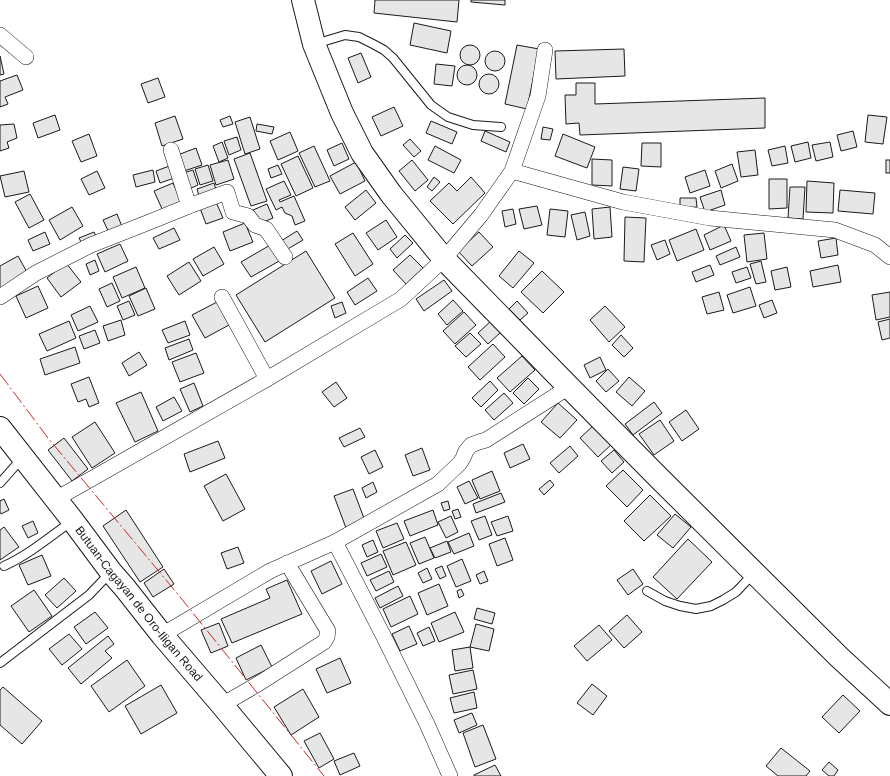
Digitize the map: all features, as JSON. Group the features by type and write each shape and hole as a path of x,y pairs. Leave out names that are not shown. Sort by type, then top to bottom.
{"main road":[{"path":"303,0 314,44 342,113 362,153 391,194 444,259 569,387 839,657 890,704"},
{"name":"Butuan-Cagayan de Oro-Iligan Road","path":"0,428 111,572 281,776"}],"street":[{"path":"0,35 26,58"},
{"path":"56,499 267,379 401,299 444,259 481,215 512,171 538,96 544,50"},
{"path":"171,150 189,206"},
{"path":"512,171 623,202 702,217 835,230 875,245 890,257"},
{"path":"0,297 36,273 91,244 227,192 233,212 248,216 255,225 266,229 285,257"},
{"path":"222,297 267,379"},
{"path":"162,635 270,571 335,542 438,484 460,463 471,445 486,440 569,387"},
{"path":"335,542 427,724 450,776"},
{"path":"222,705 324,642 327,637 328,631 287,563"}],"lane":[{"path":"314,44 345,35 360,37 384,50 393,58 430,105 448,117 473,125 501,127"},
{"path":"0,482 23,456"},
{"path":"4,566 23,556 72,521"},
{"path":"0,663 89,595 111,572"},
{"path":"647,591 665,601 696,609 711,606 736,592 755,572"}],"building":[{"path":"375,0 459,0 457,22 374,13"},
{"path":"471,0 505,0 505,5 471,2"},
{"path":"414,23 451,31 447,53 410,45"},
{"path":"470,45 477,48 480,55 477,62 470,65 463,62 460,55 463,48"},
{"path":"517,45 539,49 527,109 505,104"},
{"path":"624,49 625,76 556,79 555,51"},
{"path":"495,51 502,54 505,61 502,68 495,71 488,68 485,61 488,54"},
{"path":"361,53 371,77 358,83 348,58"},
{"path":"0,56 4,74 0,75"},
{"path":"436,64 455,66 452,86 434,84"},
{"path":"467,65 474,68 477,75 474,82 467,85 460,82 457,75 460,68"},
{"path":"489,74 496,77 499,84 496,91 489,94 482,91 479,84 482,77"},
{"path":"17,75 23,90 5,97 8,104 0,107 0,81"},
{"path":"158,78 165,97 148,103 141,84"},
{"path":"576,83 595,83 595,104 765,98 765,128 580,135 579,123 566,124 565,95 576,95"},
{"path":"394,107 403,126 381,136 372,117"},
{"path":"55,115 60,130 38,138 33,123"},
{"path":"868,115 887,117 883,144 865,142"},
{"path":"175,116 183,139 162,146 155,123"},
{"path":"230,116 233,124 223,127 220,120"},
{"path":"250,117 260,149 245,154 235,122"},
{"path":"431,121 457,132 452,144 426,133"},
{"path":"14,124 17,138 7,142 9,148 0,151 0,125"},
{"path":"257,124 274,127 272,134 256,131"},
{"path":"543,127 553,129 550,140 541,139"},
{"path":"485,131 510,142 506,152 481,141"},
{"path":"853,131 857,147 841,151 837,135"},
{"path":"290,132 298,151 278,160 270,141"},
{"path":"89,134 97,156 81,162 72,141"},
{"path":"563,134 595,147 587,168 555,156"},
{"path":"237,137 241,150 229,155 224,141"},
{"path":"410,139 421,151 414,157 403,145"},
{"path":"222,142 228,158 219,162 213,146"},
{"path":"808,142 811,158 795,162 791,146"},
{"path":"830,142 833,157 816,161 812,145"},
{"path":"342,143 349,159 334,166 327,150"},
{"path":"642,143 661,143 661,167 641,166"},
{"path":"314,146 330,181 315,187 299,153"},
{"path":"435,146 461,160 454,173 428,160"},
{"path":"785,146 788,163 772,166 768,150"},
{"path":"196,148 202,165 181,172 175,156"},
{"path":"755,150 758,175 741,177 737,152"},
{"path":"250,153 267,201 251,206 234,159"},
{"path":"298,156 313,188 296,196 281,164"},
{"path":"592,159 612,160 612,186 592,185"},
{"path":"228,160 234,179 216,185 210,165"},
{"path":"412,160 428,180 415,191 399,171"},
{"path":"886,160 890,160 890,173 886,173"},
{"path":"356,162 365,181 340,194 330,176"},
{"path":"732,164 738,181 721,188 715,171"},
{"path":"172,165 177,177 160,183 156,171"},
{"path":"208,165 213,181 200,185 195,169"},
{"path":"278,165 282,174 271,178 268,169"},
{"path":"623,167 639,169 636,191 620,189"},
{"path":"153,170 155,182 136,187 133,175"},
{"path":"193,170 198,185 189,189 183,173"},
{"path":"705,170 710,186 690,193 685,177"},
{"path":"24,171 29,192 5,197 0,176"},
{"path":"97,171 105,188 89,195 81,179"},
{"path":"434,177 440,182 432,191 427,187"},
{"path":"471,177 485,193 453,224 430,201 449,183 457,191"},
{"path":"769,179 787,179 787,208 769,209"},
{"path":"284,181 291,195 279,200 280,202 294,196 305,221 295,225 292,216 285,213 282,207 276,210 266,189"},
{"path":"807,181 834,183 833,213 806,212"},
{"path":"173,183 182,203 163,211 154,191"},
{"path":"214,183 216,190 199,196 197,189"},
{"path":"790,187 805,187 803,219 788,218"},
{"path":"366,190 376,203 355,220 345,207"},
{"path":"721,190 725,205 705,212 700,197"},
{"path":"840,190 875,193 873,214 838,211"},
{"path":"30,194 44,220 29,228 15,202"},
{"path":"680,198 696,198 697,207 680,208"},
{"path":"216,202 223,218 206,224 200,208"},
{"path":"267,204 273,218 259,224 253,210"},
{"path":"537,206 542,225 524,229 519,209"},
{"path":"72,207 83,226 60,240 49,220"},
{"path":"610,207 612,237 594,239 592,209"},
{"path":"513,209 516,224 505,227 502,211"},
{"path":"550,209 568,211 565,237 547,235"},
{"path":"585,212 590,236 577,240 571,215"},
{"path":"117,214 123,229 110,235 103,220"},
{"path":"625,217 646,218 644,262 624,261"},
{"path":"386,220 397,237 378,250 366,233"},
{"path":"245,223 253,242 230,251 223,232"},
{"path":"724,225 731,241 710,250 704,235"},
{"path":"174,228 180,240 159,249 153,238"},
{"path":"696,229 704,250 677,261 669,240"},
{"path":"297,231 303,240 286,250 281,241"},
{"path":"45,232 50,244 33,251 28,240"},
{"path":"94,232 97,238 82,244 79,238"},
{"path":"479,232 493,247 472,266 458,251"},
{"path":"353,233 373,264 355,276 335,244"},
{"path":"764,233 767,259 747,262 744,235"},
{"path":"405,235 413,243 397,258 390,249"},
{"path":"836,238 838,255 821,258 818,241"},
{"path":"665,240 670,254 657,260 651,245"},
{"path":"120,244 128,261 105,272 97,254"},
{"path":"272,244 281,260 251,277 241,262"},
{"path":"214,247 224,264 203,276 193,259"},
{"path":"736,247 740,257 720,265 716,256"},
{"path":"306,251 335,298 265,342 236,295"},
{"path":"519,251 534,263 513,288 499,276"},
{"path":"410,255 423,268 406,284 393,270"},
{"path":"18,256 28,274 0,289 0,266"},
{"path":"95,260 99,271 90,275 86,264"},
{"path":"761,261 766,282 756,284 750,264"},
{"path":"189,262 201,281 179,295 167,276"},
{"path":"66,263 81,282 61,297 47,278"},
{"path":"710,265 714,275 696,282 692,272"},
{"path":"838,265 841,282 813,287 810,271"},
{"path":"136,267 145,288 122,298 113,277"},
{"path":"747,267 751,278 736,283 732,272"},
{"path":"787,267 791,287 775,290 771,271"},
{"path":"542,271 564,292 543,313 521,292"},
{"path":"368,278 377,291 355,305 347,292"},
{"path":"444,280 452,291 424,311 416,299"},
{"path":"112,283 120,301 107,307 99,289"},
{"path":"38,286 48,308 26,318 16,296"},
{"path":"750,287 756,306 733,313 727,295"},
{"path":"146,288 155,309 138,316 129,296"},
{"path":"719,292 724,310 707,314 702,297"},
{"path":"890,292 890,317 876,320 872,295"},
{"path":"453,300 463,311 447,325 438,314"},
{"path":"772,300 777,313 764,318 759,305"},
{"path":"129,301 135,315 123,320 117,306"},
{"path":"517,301 528,313 520,320 509,309"},
{"path":"217,302 229,325 205,338 192,315"},
{"path":"342,302 346,313 335,318 331,306"},
{"path":"90,306 98,322 78,331 71,315"},
{"path":"605,306 625,327 609,342 590,320"},
{"path":"464,312 476,325 455,344 443,331"},
{"path":"890,319 890,338 882,340 878,322"},
{"path":"121,320 125,335 108,341 103,326"},
{"path":"69,321 76,338 47,351 39,334"},
{"path":"185,321 190,335 168,343 162,330"},
{"path":"491,321 501,332 488,344 478,333"},
{"path":"95,330 100,343 84,349 79,336"},
{"path":"470,333 481,344 466,357 455,346"},
{"path":"621,335 633,348 624,357 612,345"},
{"path":"189,339 193,350 169,360 165,348"},
{"path":"493,344 505,357 480,380 468,367"},
{"path":"75,347 80,363 45,375 40,359"},
{"path":"139,352 147,365 129,376 122,363"},
{"path":"196,353 204,373 180,382 172,362"},
{"path":"522,356 535,370 510,392 497,378"},
{"path":"600,357 606,370 590,378 584,365"},
{"path":"608,369 619,381 606,392 596,381"},
{"path":"89,377 99,403 89,407 86,399 78,402 71,384"},
{"path":"629,377 645,391 632,406 616,392"},
{"path":"528,378 539,389 524,404 513,393"},
{"path":"490,381 498,390 481,407 472,398"},
{"path":"336,382 347,398 334,407 322,392"},
{"path":"194,383 203,406 190,412 180,389"},
{"path":"141,392 158,431 135,442 116,403"},
{"path":"504,393 513,403 494,420 485,410"},
{"path":"174,397 182,411 163,421 156,407"},
{"path":"654,402 662,413 633,435 625,424"},
{"path":"558,403 577,420 560,438 541,422"},
{"path":"686,410 699,429 682,441 669,422"},
{"path":"660,420 674,441 654,455 639,434"},
{"path":"95,422 115,453 92,468 72,437"},
{"path":"595,424 613,443 598,457 580,438"},
{"path":"360,428 365,437 344,447 339,438"},
{"path":"64,438 88,469 72,481 48,450"},
{"path":"218,441 225,458 190,472 184,454"},
{"path":"523,444 530,459 510,468 504,453"},
{"path":"570,446 578,456 559,473 550,463"},
{"path":"422,448 430,470 413,476 405,455"},
{"path":"375,450 383,467 369,474 361,457"},
{"path":"614,450 624,462 612,473 601,461"},
{"path":"623,470 643,490 627,507 606,486"},
{"path":"492,471 500,491 480,499 472,480"},
{"path":"226,474 245,509 223,521 204,486"},
{"path":"550,480 554,485 544,495 539,489"},
{"path":"469,481 478,498 465,504 457,487"},
{"path":"373,482 377,492 366,498 362,488"},
{"path":"353,489 365,521 346,528 334,496"},
{"path":"501,493 505,502 476,513 473,504"},
{"path":"650,495 671,516 644,541 624,521"},
{"path":"4,499 9,510 1,514 0,501"},
{"path":"448,501 450,509 444,511 441,503"},
{"path":"458,509 461,517 455,519 452,511"},
{"path":"126,510 163,567 140,582 103,526"},
{"path":"433,510 438,525 410,536 404,521"},
{"path":"675,514 691,527 673,548 657,535"},
{"path":"451,516 458,532 446,538 438,522"},
{"path":"485,516 492,535 479,540 471,521"},
{"path":"508,516 513,531 497,536 491,522"},
{"path":"33,521 38,533 28,538 22,526"},
{"path":"397,523 404,539 383,548 376,531"},
{"path":"4,527 19,547 0,560 0,530"},
{"path":"469,533 474,546 454,554 448,542"},
{"path":"425,537 434,558 419,564 410,543"},
{"path":"505,538 513,560 497,566 489,544"},
{"path":"688,539 712,562 677,599 653,577"},
{"path":"373,540 378,552 367,557 362,545"},
{"path":"447,541 451,552 435,558 430,548"},
{"path":"406,542 416,565 393,575 383,551"},
{"path":"238,547 244,563 227,569 221,553"},
{"path":"381,554 387,567 367,576 361,563"},
{"path":"42,555 51,576 28,585 19,565"},
{"path":"462,559 471,581 456,587 447,566"},
{"path":"331,561 342,584 322,594 311,571"},
{"path":"442,566 446,576 440,579 435,569"},
{"path":"427,568 432,579 423,583 418,573"},
{"path":"164,569 174,584 153,597 144,583"},
{"path":"633,569 643,584 628,595 617,580"},
{"path":"389,571 394,582 376,591 370,580"},
{"path":"484,571 488,581 480,584 476,575"},
{"path":"64,578 76,591 57,608 45,595"},
{"path":"287,580 302,614 232,643 221,619 270,598 266,589"},
{"path":"439,584 448,606 427,615 418,593"},
{"path":"398,586 403,596 380,608 375,598"},
{"path":"461,589 464,595 459,598 457,591"},
{"path":"34,590 52,616 29,632 11,606"},
{"path":"410,596 418,614 391,627 383,609"},
{"path":"477,608 495,613 492,624 474,619"},
{"path":"95,612 108,628 86,644 74,627"},
{"path":"455,612 464,632 439,642 431,623"},
{"path":"627,615 642,632 624,648 609,631"},
{"path":"219,623 228,646 211,653 201,630"},
{"path":"476,624 494,629 489,651 470,647"},
{"path":"599,625 612,640 587,661 574,646"},
{"path":"409,626 417,644 400,651 392,634"},
{"path":"429,627 435,641 423,646 417,633"},
{"path":"69,634 82,649 62,665 49,649"},
{"path":"108,636 114,644 105,651 112,658 81,684 68,668"},
{"path":"261,645 272,667 246,680 236,658"},
{"path":"470,647 473,668 455,671 452,650"},
{"path":"340,658 351,683 327,693 316,669"},
{"path":"127,660 145,686 109,712 91,686"},
{"path":"473,670 477,689 453,694 449,675"},
{"path":"592,684 607,696 593,715 577,703"},
{"path":"161,685 177,713 141,734 125,706"},
{"path":"3,687 42,721 22,744 0,725 0,690"},
{"path":"303,689 319,717 291,735 274,707"},
{"path":"474,692 477,708 454,713 450,698"},
{"path":"843,695 860,711 839,733 822,717"},
{"path":"472,713 477,725 459,733 454,720"},
{"path":"483,725 496,759 475,767 463,733"},
{"path":"320,733 334,759 319,768 304,741"},
{"path":"781,748 810,771 806,776 778,776 766,766"},
{"path":"354,753 360,766 340,775 334,761"},
{"path":"829,762 838,770 834,776 829,776 822,770"},
{"path":"495,765 501,776 474,776 474,775"}],"power":[{"path":"0,374 48,438 176,592 324,776"}]}
